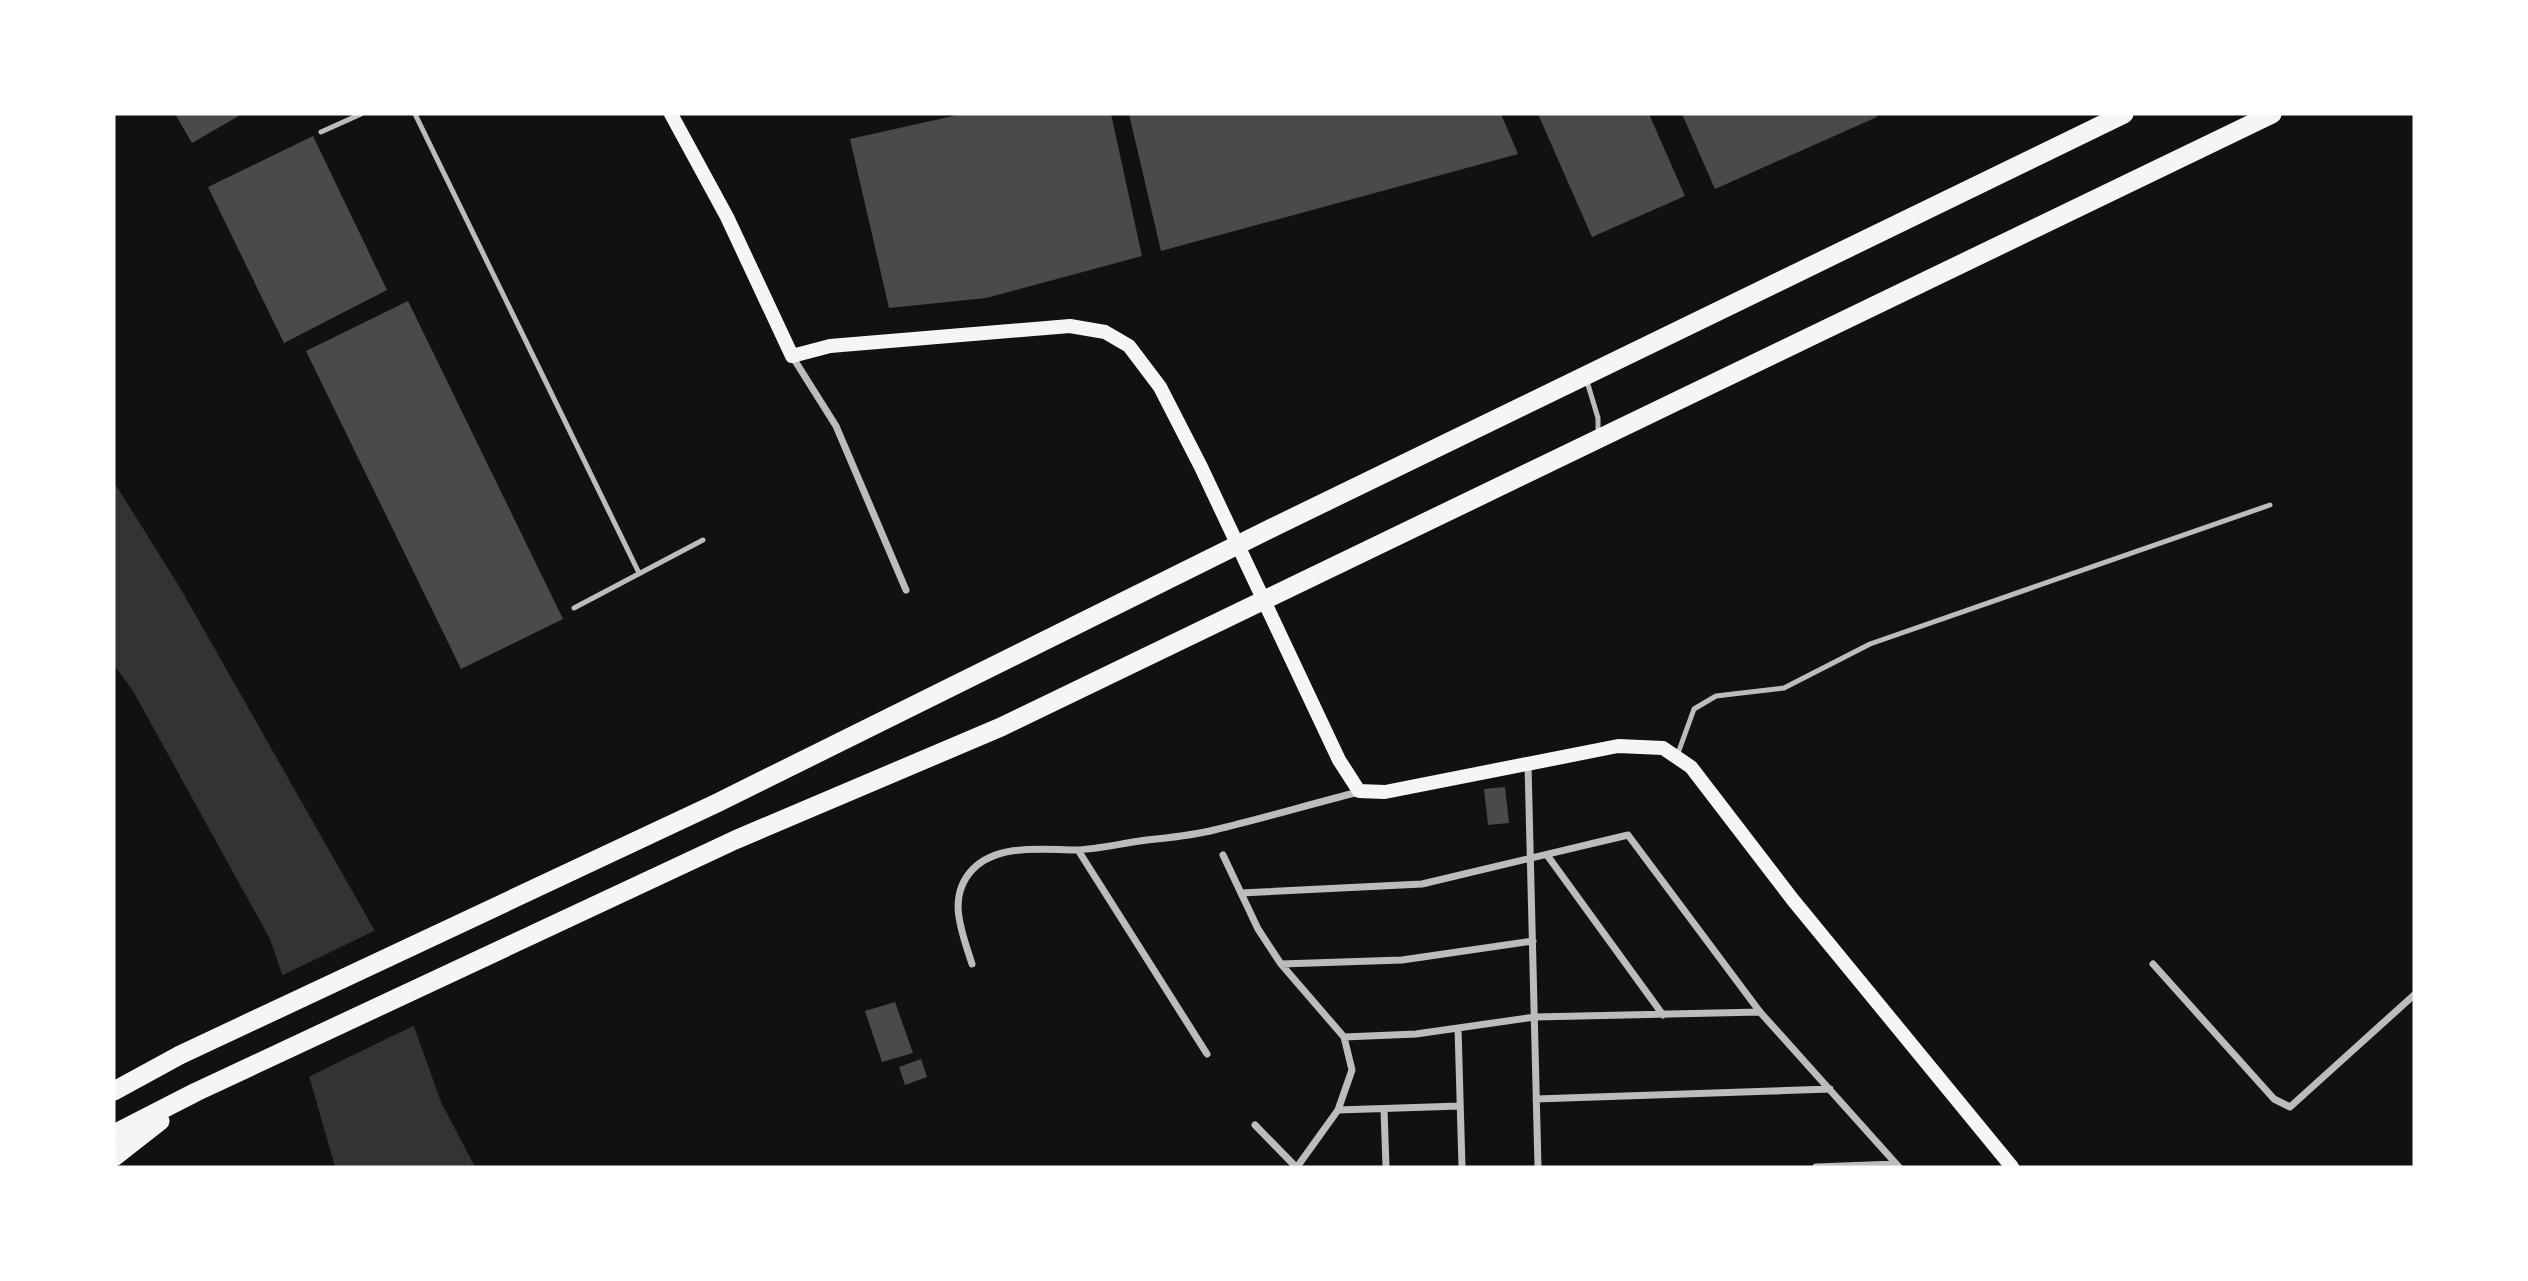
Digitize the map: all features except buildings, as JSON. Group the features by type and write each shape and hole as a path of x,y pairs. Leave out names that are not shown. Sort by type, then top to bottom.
{"highway":[{"path":"114,1091 180,1055 717,803 1292,518 2124,114"},
{"path":"114,1134 197,1092 735,840 1001,727 2272,114"},
{"path":"114,1082 136,1078"},
{"path":"114,1157 197,1092"}],"main road":[{"path":"671,114 727,217 792,356 830,346 1070,326 1105,332 1129,346 1143,361 1160,387 1339,760 1359,792 1385,792 1618,746 1663,748 1677,756 1691,767 1793,900 2012,1167"}],"street":[{"path":"792,356 836,426 906,590"},
{"path":"1528,765 1538,1167"},
{"path":"972,964 959,922 957,898 962,883 975,867 989,859 1012,852 1042,848 1078,850 1211,831 1359,792"},
{"path":"1241,894 1422,884 1628,835 1760,1012 1897,1166"},
{"path":"1078,850 1207,1054"},
{"path":"1223,855 1258,929 1281,964 1344,1037 1352,1070 1338,1110 1297,1167 1255,1125"},
{"path":"1547,855 1663,1015"},
{"path":"1281,964 1402,960 1533,941"},
{"path":"2154,964 2274,1099 2290,1107 2414,995"},
{"path":"1344,1037 1416,1034 1535,1017 1760,1012"},
{"path":"1458,1028 1462,1167"},
{"path":"1536,1099 1830,1089"},
{"path":"1338,1110 1460,1106"},
{"path":"1384,1109 1386,1167"},
{"path":"1816,1167 1897,1166"}],"lane":[{"path":"321,132 360,114"},
{"path":"415,114 639,573"},
{"path":"1585,376 1598,418 1599,440"},
{"path":"1677,756 1694,709 1716,696 1784,688 1870,644 2270,505"},
{"path":"574,608 703,540"}],"shaded area":[{"path":"114,482 179,586 388,954 441,1102 475,1167 335,1167 303,1055 293,1006 270,939 133,691 114,665"}],"pier":[{"path":"378,929 391,953 417,1024 306,1078 279,977"}]}
